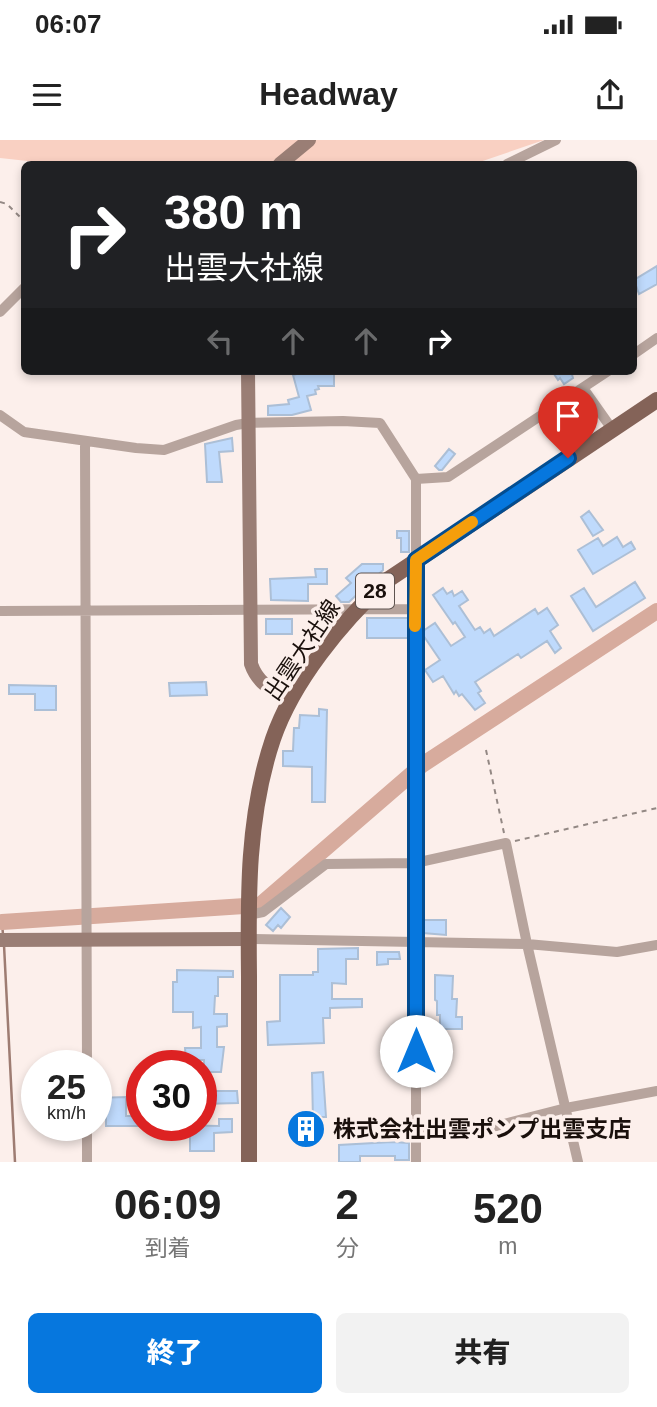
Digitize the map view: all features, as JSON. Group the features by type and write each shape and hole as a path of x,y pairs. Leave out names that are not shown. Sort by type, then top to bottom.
{"main road":[{"name":"出雲大社線","path":"249,1162 250,851 259,795 273,739 290,699 356,609 386,581 657,400"}],"street":[{"path":"283,161 309,140"},
{"path":"513,161 555,140"},
{"path":"0,312 21,291"},
{"path":"637,352 657,338"},
{"path":"248,375 251,664 256,677 266,687 290,699"},
{"path":"416,479 448,477 602,375"},
{"path":"583,388 612,429"},
{"path":"0,415 24,432 85,442 164,450 248,423 380,423 416,479 416,1162"},
{"path":"85,442 87,1050"},
{"path":"0,611 415,610"},
{"path":"249,914 264,912 326,864 415,863 506,843 578,1162"},
{"path":"0,940 86,934 527,944 617,952 657,945"},
{"path":"416,1132 477,1130 566,1108 657,1091"},
{"path":"87,1141 87,1162"}],"path":[{"path":"0,202 7,204 21,218"},
{"path":"486,750 506,843 657,808"}],"shaded area":[{"path":"0,140 544,140 483,161 28,161 0,158"}],"building":[{"path":"657,266 657,284 639,294 637,278"},
{"path":"293,375 334,375 334,386 318,386 316,394 307,396 311,410 292,415 268,415 268,406 289,404 288,400 299,397"},
{"path":"555,375 572,375 573,378 564,384 560,378 558,380"},
{"path":"232,438 233,451 219,452 222,482 207,482 205,444"},
{"path":"449,449 455,454 442,470 439,470 435,466"},
{"path":"589,511 603,530 593,536 581,517"},
{"path":"397,531 409,531 409,552 401,552 401,538 397,538"},
{"path":"617,537 623,547 631,542 635,549 593,574 578,550 598,538 603,546"},
{"path":"362,564 383,564 383,570 349,602 341,602 336,596 351,583 346,578"},
{"path":"315,569 327,569 327,584 308,584 308,601 271,600 270,579 316,577"},
{"path":"635,582 645,598 593,631 571,596 584,588 596,607"},
{"path":"443,588 447,594 452,591 454,596 462,591 468,600 459,606 475,630 480,627 484,633 490,629 494,636 535,609 538,614 547,608 558,625 550,631 561,648 555,653 547,641 521,658 518,654 475,682 485,703 475,710 462,694 459,696 456,691 454,694 443,676 433,682 425,670 440,660 423,631 435,623 451,646 465,637 433,595"},
{"path":"367,618 409,618 409,638 367,638"},
{"path":"266,619 292,619 292,634 266,634"},
{"path":"206,682 207,695 170,696 169,683"},
{"path":"9,685 56,686 56,710 35,710 35,694 9,694"},
{"path":"319,709 327,710 325,802 312,802 312,767 283,766 283,751 293,751 294,728 299,728 300,715 319,716"},
{"path":"281,908 290,917 281,928 278,925 273,931 266,925"},
{"path":"423,920 446,920 446,935 423,933"},
{"path":"358,948 358,959 346,959 346,984 332,983 332,999 362,999 362,1007 330,1008 330,1018 323,1018 324,1043 268,1045 267,1022 280,1021 280,975 313,975 313,972 318,972 318,949"},
{"path":"377,952 399,952 400,959 388,959 388,964 377,965"},
{"path":"177,970 233,971 233,977 218,977 218,996 215,996 214,1014 227,1014 227,1026 217,1027 217,1047 224,1047 221,1072 217,1072 217,1050 185,1050 201,1048 201,1027 193,1028 193,1012 173,1012 173,982 177,982"},
{"path":"435,975 453,976 452,999 457,999 456,1017 462,1017 462,1029 440,1029 440,1015 437,1015 435,1000"},
{"path":"323,1072 326,1117 320,1117 320,1137 292,1137 291,1121 313,1121 312,1073"},
{"path":"217,1091 237,1091 238,1103 217,1104"},
{"path":"112,1097 126,1097 126,1126 112,1126"},
{"path":"219,1119 232,1119 232,1132 217,1133"},
{"path":"190,1141 214,1141 214,1151 190,1151"},
{"path":"409,1143 409,1160 395,1160 395,1156 360,1156 360,1162 339,1162 339,1145"}],"waterway":[{"path":"2,922 260,905 422,765 657,611"},
{"path":"2,922 3,935"},
{"path":"4,945 15,1162"}],"slow traffic":[{"path":"415,626 416,560 472,522"}],"place":[{"name":"株式会社出雲ポンプ出雲支店","path":"306,1129"}],"route":[{"path":"416,1051 416,560 568,458"}]}
